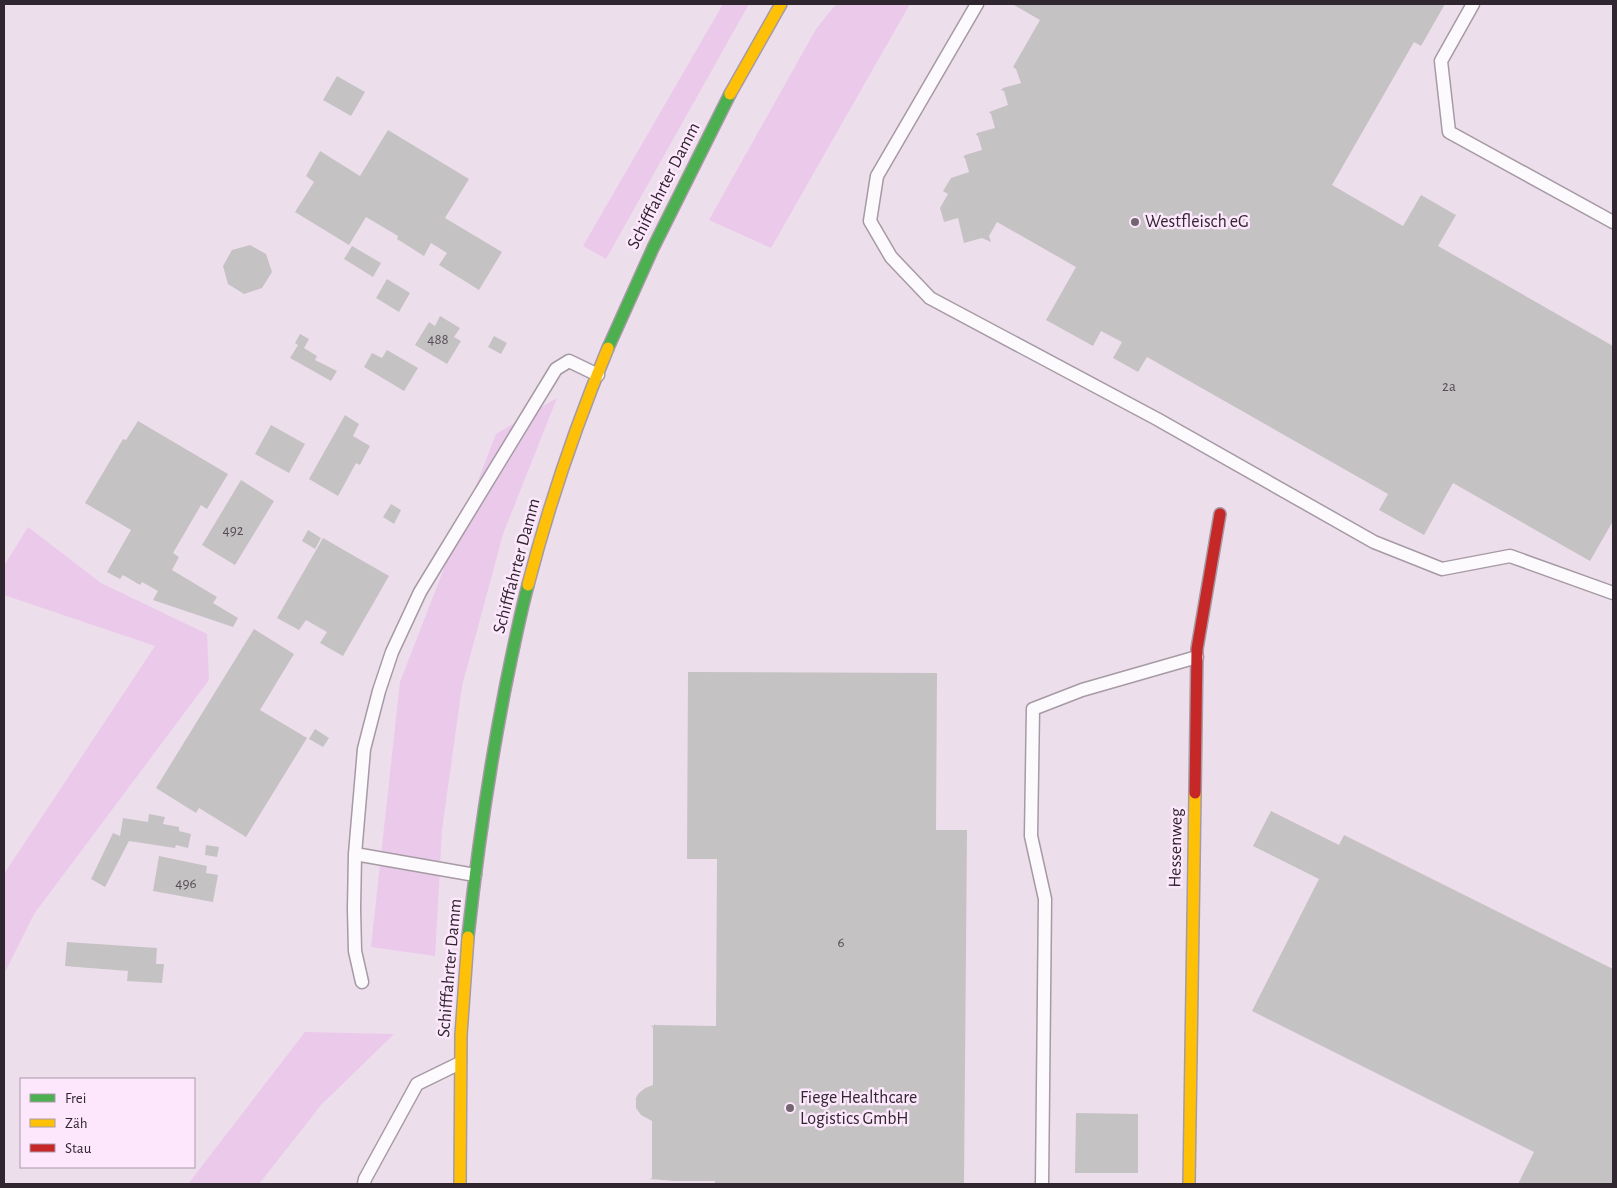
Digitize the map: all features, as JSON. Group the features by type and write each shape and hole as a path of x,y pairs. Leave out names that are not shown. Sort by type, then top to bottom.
{"main road":[{"name":"Schifffahrter Damm","path":"460,1184 460,1063 464,985 480,827 523,603 556,488 598,375 634,286 679,193 781,4"},
{"name":"Hessenweg","path":"1189,1184 1197,658 1220,514"}],"lane":[{"path":"977,4 877,176 870,221 891,256 930,298 1157,419 1374,542 1442,569 1510,556 1613,593"},
{"path":"1473,4 1441,61 1449,132 1613,222"},
{"path":"362,982 355,951 354,909 355,854 364,749 379,691 392,652 420,592 556,369 569,362 598,375"},
{"path":"1042,1184 1045,899 1031,836 1033,709 1082,690 1197,658"},
{"path":"355,854 475,875"},
{"path":"364,1184 364,1179 417,1084 460,1063"}],"shaded area":[{"path":"723,4 749,4 606,259 583,246"},
{"path":"836,4 910,4 771,248 709,220 816,29"},
{"path":"557,398 503,534 462,686 442,830 435,956 371,947 400,682 496,434"},
{"path":"28,527 101,583 207,634 209,680 34,914 4,974 4,874 155,646 4,595 4,566"},
{"path":"305,1032 394,1034 321,1105 259,1184 188,1184"}],"building":[{"path":"1015,4 1445,4 1421,46 1414,42 1332,185 1403,226 1421,195 1456,215 1438,246 1613,346 1613,521 1590,561 1453,483 1424,535 1379,510 1388,494 1147,357 1138,372 1113,358 1122,342 1101,331 1093,346 1046,320 1076,267 997,222 989,236 991,242 982,238 964,243 958,218 944,222 940,208 948,194 943,191 951,178 969,172 963,157 982,150 976,135 977,133 995,128 989,112 1008,105 1004,91 1001,90 1021,83 1016,69 1013,67 1040,20"},
{"path":"337,76 365,92 351,116 323,100"},
{"path":"388,130 469,179 445,218 502,252 479,290 439,265 447,253 431,243 424,256 397,239 398,236 366,217 349,245 295,212 314,182 306,176 320,151 360,176"},
{"path":"250,245 266,254 272,272 262,288 244,294 228,284 223,266 232,250"},
{"path":"352,246 381,263 373,277 344,259"},
{"path":"387,279 410,293 399,312 376,298"},
{"path":"440,316 460,328 454,337 461,341 447,364 415,345 429,322 435,326"},
{"path":"300,334 309,339 304,348 317,356 315,360 337,371 331,381 290,358 298,345 295,343"},
{"path":"494,336 507,343 501,354 488,347"},
{"path":"387,350 418,368 404,391 364,367 372,353 382,358"},
{"path":"345,415 359,424 353,436 370,446 360,465 356,463 338,496 309,479"},
{"path":"138,421 228,474 207,509 201,505 173,553 179,557 172,570 217,597 213,603 238,618 233,627 153,600 158,591 142,582 140,585 123,575 120,579 107,572 131,530 85,503 123,439 126,440"},
{"path":"271,425 305,444 289,473 255,454"},
{"path":"241,480 274,501 235,565 202,545"},
{"path":"391,504 401,510 394,524 383,517"},
{"path":"308,530 321,538 315,549 302,541"},
{"path":"323,538 389,576 343,656 320,643 327,632 306,620 299,630 277,618"},
{"path":"254,629 294,654 260,710 307,738 246,837 199,808 196,813 156,788"},
{"path":"688,672 937,673 936,830 967,830 964,1184 715,1184 715,1181 650,1179 652,1178 652,1121 641,1115 636,1108 636,1098 645,1088 653,1085 653,1028 651,1025 654,1026 654,1023 655,1025 716,1026 717,859 687,859"},
{"path":"315,729 329,738 323,747 309,739"},
{"path":"1271,811 1339,845 1344,835 1613,969 1613,1184 1518,1184 1534,1152 1252,1011 1319,879 1253,846"},
{"path":"149,814 165,817 163,824 179,827 179,831 191,834 188,848 176,845 175,848 129,841 105,887 91,879 113,833 120,836 123,818 148,822"},
{"path":"206,845 219,847 217,857 205,855"},
{"path":"159,856 207,866 206,873 218,875 213,902 153,891"},
{"path":"67,942 157,948 156,964 164,964 162,983 127,981 128,971 65,966"},
{"path":"1076,1113 1138,1114 1138,1173 1075,1173"}],"traffic: fast":[{"path":"608,348 653,248 730,94"},
{"path":"468,937 479,844 494,751 505,689 528,585"}],"traffic: slow":[{"path":"730,94 781,4"},
{"path":"528,585 564,465 608,348"},
{"path":"1189,1184 1195,793"},
{"path":"460,1184 461,1035 468,937"}],"traffic: jam":[{"path":"1195,793 1197,649 1220,514"}],"place":[{"name":"Westfleisch eG","path":"1135,222"},
{"name":"Fiege Healthcare Logistics GmbH","path":"790,1108"}]}
